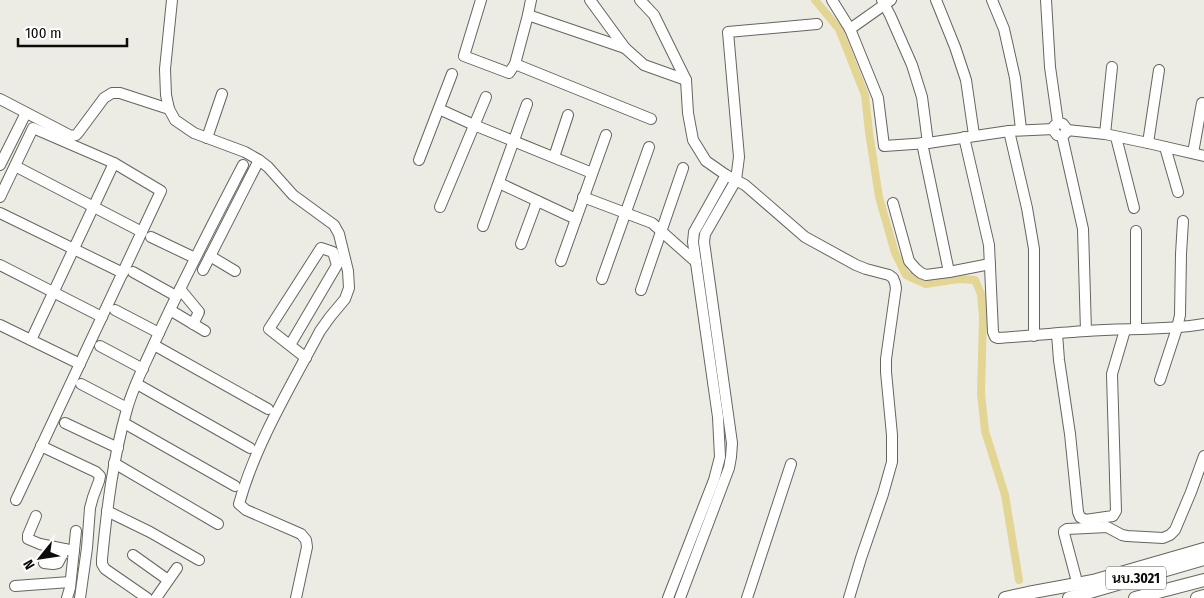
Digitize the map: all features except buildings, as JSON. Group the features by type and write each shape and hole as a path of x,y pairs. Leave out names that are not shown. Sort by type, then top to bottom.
{"main road":[{"path":"1028,593 1204,540"},
{"path":"1005,598 1093,580 1204,549"},
{"name":"นบ.3021","path":"1069,598 1204,559"},
{"name":"นบ.3021","path":"1136,598 1204,580"},
{"path":"1197,598 1204,596"}],"street":[{"path":"172,0 165,69 166,95 169,109 175,120 194,133 245,152 268,167 293,195 334,225 339,234 348,271 349,288 345,299 325,324 266,435 239,504 246,510 301,534 306,540 307,547 296,598"},
{"path":"481,0 464,56 510,73 515,64 531,0"},
{"path":"590,0 625,48 644,65 686,80"},
{"path":"640,0 654,16 686,80 688,113 693,140 706,161 745,185 805,237 856,265 888,274 895,283 896,288 886,365 892,435 892,462 849,598"},
{"path":"832,0 850,28 878,98 883,145 885,146 925,143 1009,131 1060,129 1104,134 1204,156"},
{"path":"936,0 966,80 969,136 989,245 993,332 995,337 1034,336 1086,331 1178,328 1204,324"},
{"path":"992,0 1004,30 1015,78 1021,130"},
{"path":"1046,0 1050,67 1060,129 1083,229 1086,331"},
{"path":"850,28 886,1 912,65 922,97 925,143 949,272"},
{"path":"528,15 625,48"},
{"path":"668,598 718,483 729,468 731,457 732,443 704,242 705,234 736,180 739,157 728,32 817,24"},
{"path":"515,64 651,119"},
{"path":"1104,134 1112,67"},
{"path":"1148,143 1159,70"},
{"path":"419,160 452,74"},
{"path":"0,99 71,136 78,133 104,98 112,93 120,93 169,109"},
{"path":"207,138 222,94"},
{"path":"440,207 486,97"},
{"path":"1193,153 1202,103"},
{"path":"483,226 527,104"},
{"path":"439,108 474,125 592,172"},
{"path":"0,165 26,113"},
{"path":"554,157 568,115"},
{"path":"0,197 33,128 114,163 161,191 146,235 128,273 102,318 16,500"},
{"path":"1009,131 1027,208 1034,249 1034,336"},
{"path":"561,261 606,135"},
{"path":"1116,137 1134,208"},
{"path":"602,279 649,147"},
{"path":"1166,147 1178,192"},
{"path":"202,270 259,160"},
{"path":"31,340 114,163"},
{"path":"15,166 146,235 195,258"},
{"path":"147,598 105,569 102,564 114,464 127,408 143,369 178,292 243,166"},
{"path":"641,290 683,168"},
{"path":"680,598 718,483 720,457 720,433 693,242 694,232 726,175"},
{"path":"499,183 576,219"},
{"path":"583,198 652,223 696,262"},
{"path":"521,244 537,201"},
{"path":"893,203 909,261 916,269 926,275 990,264"},
{"path":"0,213 128,273 178,292 199,312 193,324"},
{"path":"1160,380 1178,328 1180,316 1183,221"},
{"path":"1057,334 1078,512 1080,517 1085,520 1113,516 1116,511 1112,374 1131,329 1136,231"},
{"path":"290,345 336,265 333,252 321,248 269,328 306,358"},
{"path":"210,256 235,270"},
{"path":"0,265 102,318"},
{"path":"114,310 159,333"},
{"path":"170,310 204,331"},
{"path":"0,325 80,364"},
{"path":"154,345 268,409"},
{"path":"100,346 143,369"},
{"path":"81,384 127,408"},
{"path":"137,384 250,448"},
{"path":"65,423 118,448"},
{"path":"124,423 235,486"},
{"path":"41,446 96,472 100,476 90,508 80,598"},
{"path":"1076,578 1064,531 1067,529 1107,527 1127,536 1163,538 1170,535 1175,530 1204,456"},
{"path":"114,464 218,524"},
{"path":"746,598 791,464"},
{"path":"107,511 150,532 199,560"},
{"path":"36,516 28,539 40,544 69,550"},
{"path":"44,562 58,563 69,550 76,530"},
{"path":"67,598 70,582 69,550"},
{"path":"133,555 168,580"},
{"path":"156,598 176,568"},
{"path":"15,586 70,582"}],"waterway":[{"path":"815,0 839,29 865,95 879,197 895,253 906,275 926,284 958,279 975,280 981,294 983,317 981,393 985,431 1005,495 1019,580"}]}
